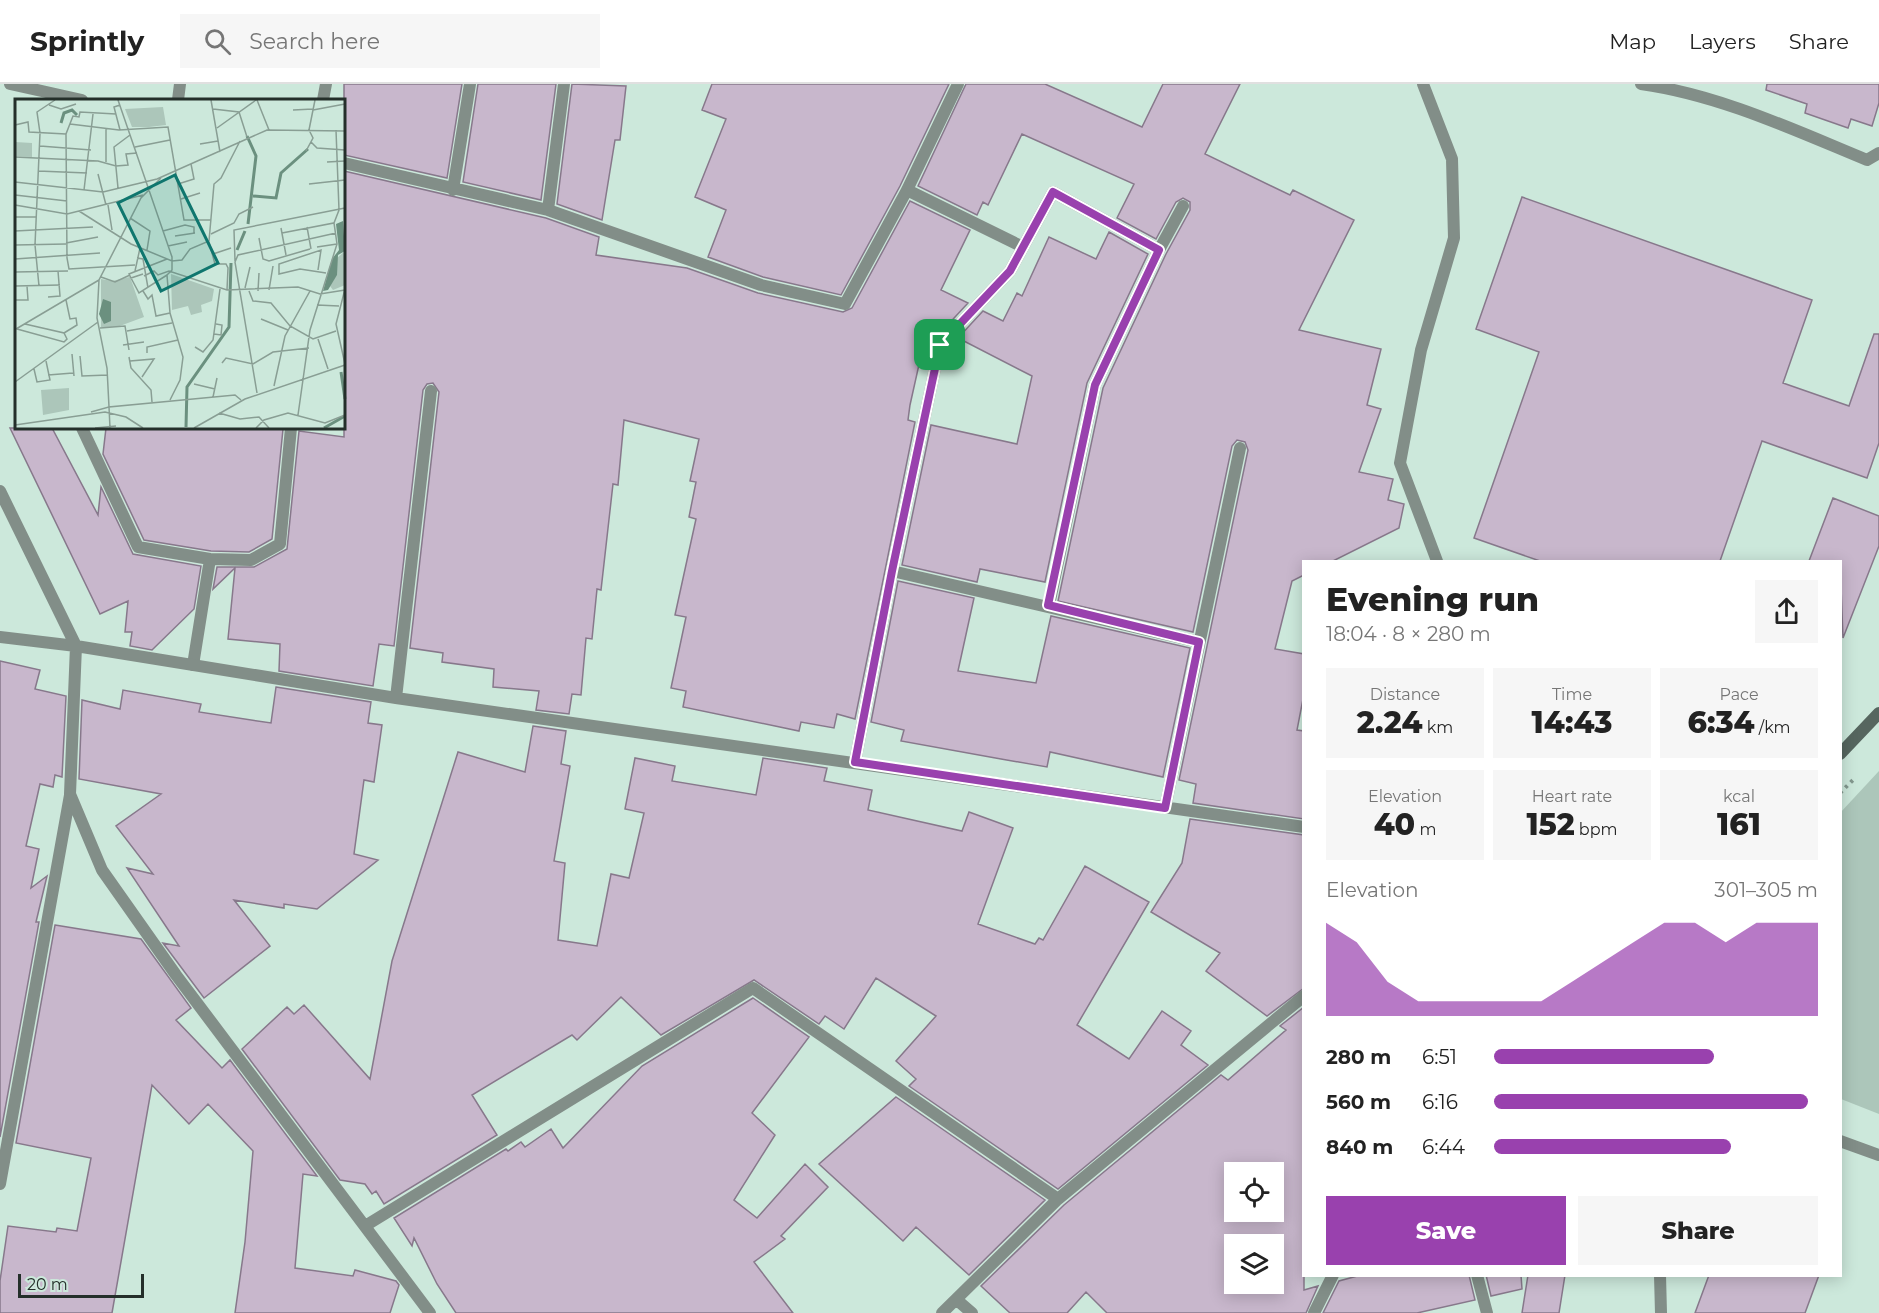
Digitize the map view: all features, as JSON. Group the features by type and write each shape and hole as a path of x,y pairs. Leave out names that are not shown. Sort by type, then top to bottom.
{"street":[{"path":"10,84 78,99"},
{"path":"178,99 180,84"},
{"path":"323,99 326,84"},
{"path":"453,190 470,84"},
{"path":"548,210 564,84"},
{"path":"345,163 453,190 548,210 761,285 845,304 907,190 958,84"},
{"path":"1423,84 1452,159 1454,238 1421,350 1400,463 1433,560"},
{"path":"1641,84 1673,86 1756,115 1867,160 1879,153"},
{"path":"907,190 1023,246"},
{"path":"855,762 892,571 940,345 1010,271 1053,192 1159,250"},
{"path":"1048,605 1095,385 1159,250 1183,206"},
{"path":"396,698 431,391"},
{"path":"82,429 138,547 210,559 251,560 280,544 291,429"},
{"path":"1165,808 1240,448"},
{"path":"0,491 76,646 70,794 0,1184"},
{"path":"193,665 210,559"},
{"path":"892,571 1048,605 1199,642"},
{"path":"0,637 76,646 396,698 1302,827"},
{"path":"1842,752 1879,713"},
{"path":"70,794 102,870 176,975 430,1313"},
{"path":"364,1226 753,988 1058,1198"},
{"path":"942,1313 1058,1198 1302,998"},
{"path":"1842,1142 1879,1155"},
{"path":"1314,1313 1332,1277"},
{"path":"1478,1277 1487,1313"},
{"path":"1660,1277 1661,1313"},
{"path":"957,1300 972,1313"}],"green space":[{"path":"1879,771 1879,1114 1842,1099 1842,811"}],"building":[{"path":"344,84 462,84 447,178 345,155"},
{"path":"478,84 556,84 541,200 463,182"},
{"path":"572,84 626,86 620,140 615,140 602,220 557,204"},
{"path":"712,84 949,84 900,186 841,295 763,277 708,257 726,210 695,197 726,119 702,110"},
{"path":"966,84 1045,84 1142,127 1163,84 1240,84 1205,154 1290,195 1293,190 1354,220 1299,330 1381,349 1367,405 1381,409 1359,472 1393,479 1388,500 1404,504 1399,528 1335,560 1302,560 1302,576 1292,581 1275,649 1302,654 1302,704 1297,730 1302,731 1302,819 1193,803 1196,784 1179,780 1248,450 1245,442 1237,440 1232,446 1193,632 1058,601 1103,388 1166,254 1190,210 1190,202 1183,198 1176,202 1156,239 1117,218 1134,184 1022,134 988,205 983,202 977,215 918,186"},
{"path":"1767,84 1879,84 1879,103 1872,126 1851,119 1848,128 1805,113 1807,104 1766,90"},
{"path":"345,171 546,218 599,237 596,255 687,268 758,293 843,312 852,308 910,201 970,230 941,290 968,303 942,331 928,324 908,420 915,422 855,719 837,714 834,728 801,722 799,731 683,707 686,691 671,688 686,617 675,615 696,519 689,517 696,482 690,481 699,439 624,420 618,485 613,484 601,590 597,589 592,639 586,638 581,695 572,694 569,714 536,710 539,691 493,687 494,669 442,662 443,653 410,648 439,392 433,383 427,384 423,390 394,646 379,644 373,686 279,671 280,644 228,639 235,568 213,589 217,567 254,567 287,549 299,431 344,437"},
{"path":"1522,197 1812,300 1783,383 1849,406 1874,334 1879,334 1879,443 1867,478 1762,441 1720,560 1537,560 1474,538 1539,352 1476,329"},
{"path":"1109,232 1148,254 1087,383 1045,582 980,569 977,582 902,565 931,425 1017,444 1032,376 958,338 983,311 1003,321 1017,293 1022,296 1049,237 1096,259"},
{"path":"10,428 53,429 98,515 101,487 133,554 201,566 194,609 152,650 130,646 132,632 125,632 128,601 100,614"},
{"path":"106,429 283,429 272,539 249,552 211,551 144,540 103,454"},
{"path":"1833,498 1879,516 1879,546 1843,638 1842,560 1809,560"},
{"path":"898,581 974,598 958,671 1036,683 1051,616 1190,648 1163,777 1050,752 1047,767 901,741 904,730 871,722"},
{"path":"0,661 40,670 35,689 66,696 62,777 55,775 53,787 40,784 26,846 39,849 31,888 47,876 36,922 39,922 0,1137"},
{"path":"276,687 371,702 368,723 382,725 374,782 364,780 354,854 378,860 317,909 284,904 284,908 234,900 270,946 204,998 163,943 179,946 127,868 153,874 116,826 161,794 79,779 82,700 120,709 123,690 201,704 199,712 271,723"},
{"path":"533,726 566,731 561,764 570,766 554,861 565,863 558,940 597,946 611,874 629,878 644,813 625,809 635,758 675,766 672,781 756,795 763,758 827,768 824,781 872,790 868,810 962,831 969,812 1013,828 978,924 1035,944 1039,938 1043,940 1085,866 1149,902 1077,1025 1129,1059 1162,1011 1191,1031 1181,1045 1208,1065 1058,1189 909,1086 916,1079 896,1061 936,1016 876,978 844,1029 825,1016 819,1024 754,980 661,1035 621,997 577,1040 572,1035 472,1095 497,1135 384,1204 376,1191 372,1194 365,1184 340,1180 242,1049 287,1007 294,1014 304,1005 370,1079 392,961 458,752 525,772"},
{"path":"1190,819 1302,835 1302,990 1267,1016 1206,971 1220,953 1151,912 1182,863"},
{"path":"55,925 141,939 191,1008 176,1020 222,1068 230,1060 317,1176 303,1174 295,1268 353,1276 355,1270 396,1281 399,1285 390,1313 235,1313 245,1242 253,1151 208,1104 189,1124 152,1085 112,1313 0,1313 0,1281 8,1226 56,1232 57,1228 77,1231 91,1158 16,1143"},
{"path":"753,998 809,1037 752,1113 775,1135 734,1200 757,1218 805,1164 828,1187 781,1236 785,1239 754,1262 793,1313 456,1313 437,1284 414,1238 412,1246 394,1218 506,1149 508,1151 521,1142 525,1147 551,1129 563,1148 642,1066"},
{"path":"1302,1009 1302,1277 1304,1277 1304,1290 1318,1286 1306,1313 1107,1313 1086,1292 1067,1313 1010,1313 981,1286 1064,1205 1221,1075 1228,1080 1286,1030 1280,1026"},
{"path":"896,1097 1045,1200 969,1275 916,1227 903,1241 819,1164"},
{"path":"1354,1277 1469,1277 1475,1300 1417,1313 1323,1313 1339,1281"},
{"path":"1486,1277 1521,1277 1522,1289 1491,1296"},
{"path":"1528,1277 1565,1277 1559,1313 1522,1313"},
{"path":"1708,1277 1818,1277 1805,1313 1695,1313"}],"route":[{"path":"1053,192 1159,250 1095,385 1048,605 1199,642 1165,808 855,762 892,571 940,345 1010,271 1053,192"}]}
